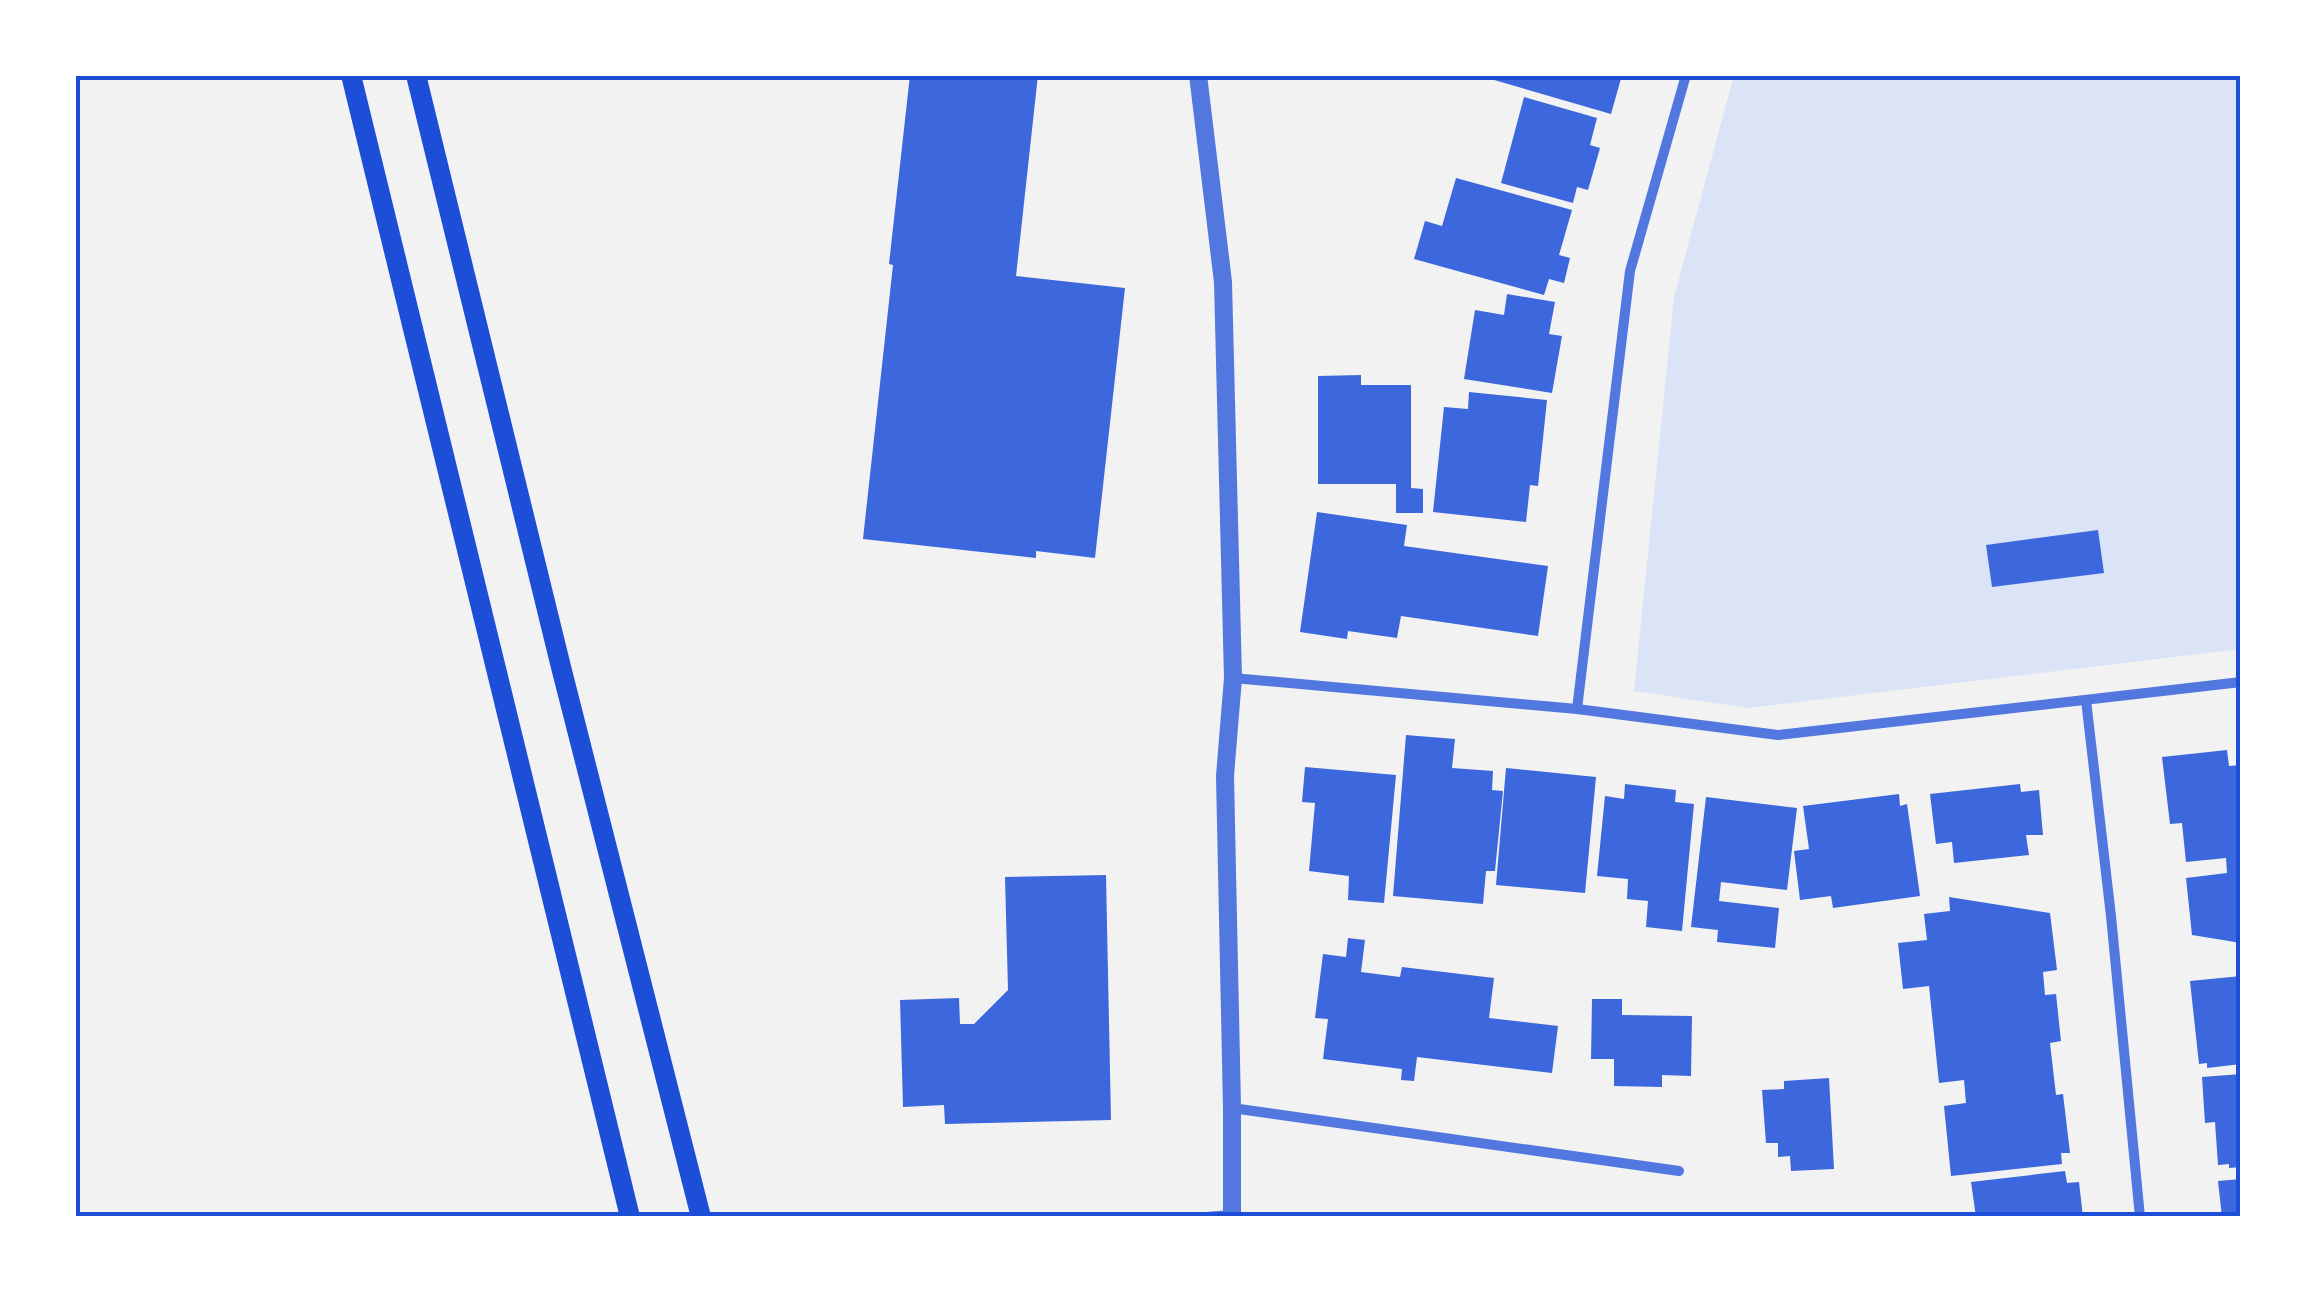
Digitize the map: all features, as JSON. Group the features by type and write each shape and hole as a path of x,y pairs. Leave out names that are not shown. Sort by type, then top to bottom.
{"main road":[{"path":"352,75 630,1217"},
{"path":"416,75 701,1217"}],"street":[{"path":"1198,75 1223,282 1234,678 1225,776 1232,1216"},
{"path":"1577,710 1630,271 1686,75"},
{"path":"1234,678 1577,710 1778,735 2241,682"},
{"path":"2086,700 2140,1217"},
{"path":"1232,1108 1679,1171"}],"lane":[{"path":"1193,1217 1232,1216"}],"shaded area":[{"path":"1734,75 2241,75 2241,649 1748,708 1634,691 1674,297"}],"building":[{"path":"910,75 1038,75 1016,276 1125,288 1095,558 1036,551 1036,558 863,539"},
{"path":"1477,75 1622,75 1611,114"},
{"path":"1524,97 1597,118 1590,145 1600,148 1588,190 1577,187 1573,203 1501,183"},
{"path":"1456,178 1572,210 1559,255 1570,258 1564,283 1549,279 1544,295 1414,259 1425,221 1442,226"},
{"path":"1507,294 1555,302 1549,334 1562,336 1552,393 1464,379 1475,310 1504,315"},
{"path":"1361,375 1361,385 1411,385 1411,488 1423,489 1423,513 1396,513 1396,484 1318,484 1318,376"},
{"path":"1469,392 1547,400 1538,486 1530,485 1526,522 1433,512 1444,407 1468,409"},
{"path":"1317,512 1407,525 1404,546 1548,566 1538,636 1401,616 1397,638 1348,631 1347,639 1300,632"},
{"path":"2098,530 2104,573 1992,587 1986,545"},
{"path":"1406,735 1455,739 1452,768 1493,771 1492,790 1503,791 1495,871 1486,871 1483,904 1393,896"},
{"path":"2227,750 2229,766 2241,765 2241,943 2192,935 2186,878 2227,873 2226,858 2186,862 2182,823 2170,824 2162,757"},
{"path":"1305,767 1396,775 1384,903 1348,900 1349,876 1309,871 1315,803 1302,802"},
{"path":"1506,768 1596,777 1585,893 1496,885"},
{"path":"1625,784 1676,790 1675,802 1694,804 1682,931 1646,927 1648,901 1627,899 1628,879 1597,876 1605,796 1624,799"},
{"path":"2020,784 2021,792 2039,790 2043,835 2026,835 2029,855 1954,863 1952,842 1936,844 1930,794"},
{"path":"1899,794 1900,806 1907,804 1920,896 1833,908 1831,896 1800,900 1794,851 1809,849 1803,806"},
{"path":"1706,797 1797,808 1787,890 1721,882 1719,901 1779,908 1775,948 1717,942 1718,930 1691,927"},
{"path":"1106,875 1111,1120 945,1124 944,1105 903,1107 900,1000 959,998 960,1024 974,1024 1008,990 1005,877"},
{"path":"1949,897 2050,913 2057,970 2043,972 2045,995 2056,994 2061,1041 2050,1043 2056,1095 2063,1094 2070,1153 2061,1153 2062,1164 1951,1176 1944,1106 1966,1103 1964,1080 1939,1083 1929,986 1903,989 1898,943 1927,940 1924,914 1950,911"},
{"path":"1348,938 1365,940 1361,972 1400,977 1402,967 1494,978 1489,1018 1558,1026 1552,1073 1417,1057 1414,1081 1401,1080 1402,1069 1323,1059 1328,1019 1315,1018 1323,954 1346,957"},
{"path":"2241,976 2241,1064 2207,1068 2207,1063 2199,1064 2190,981"},
{"path":"1592,999 1622,999 1622,1015 1692,1016 1691,1076 1662,1075 1662,1087 1614,1086 1614,1059 1591,1059"},
{"path":"2241,1074 2241,1167 2229,1168 2229,1164 2218,1165 2215,1122 2205,1123 2202,1077"},
{"path":"1829,1078 1834,1169 1791,1171 1790,1156 1778,1157 1778,1143 1766,1143 1762,1090 1784,1089 1784,1081"},
{"path":"2065,1171 2067,1183 2079,1182 2083,1217 1976,1217 1971,1182"},
{"path":"2241,1179 2241,1217 2222,1217 2218,1181"}]}
